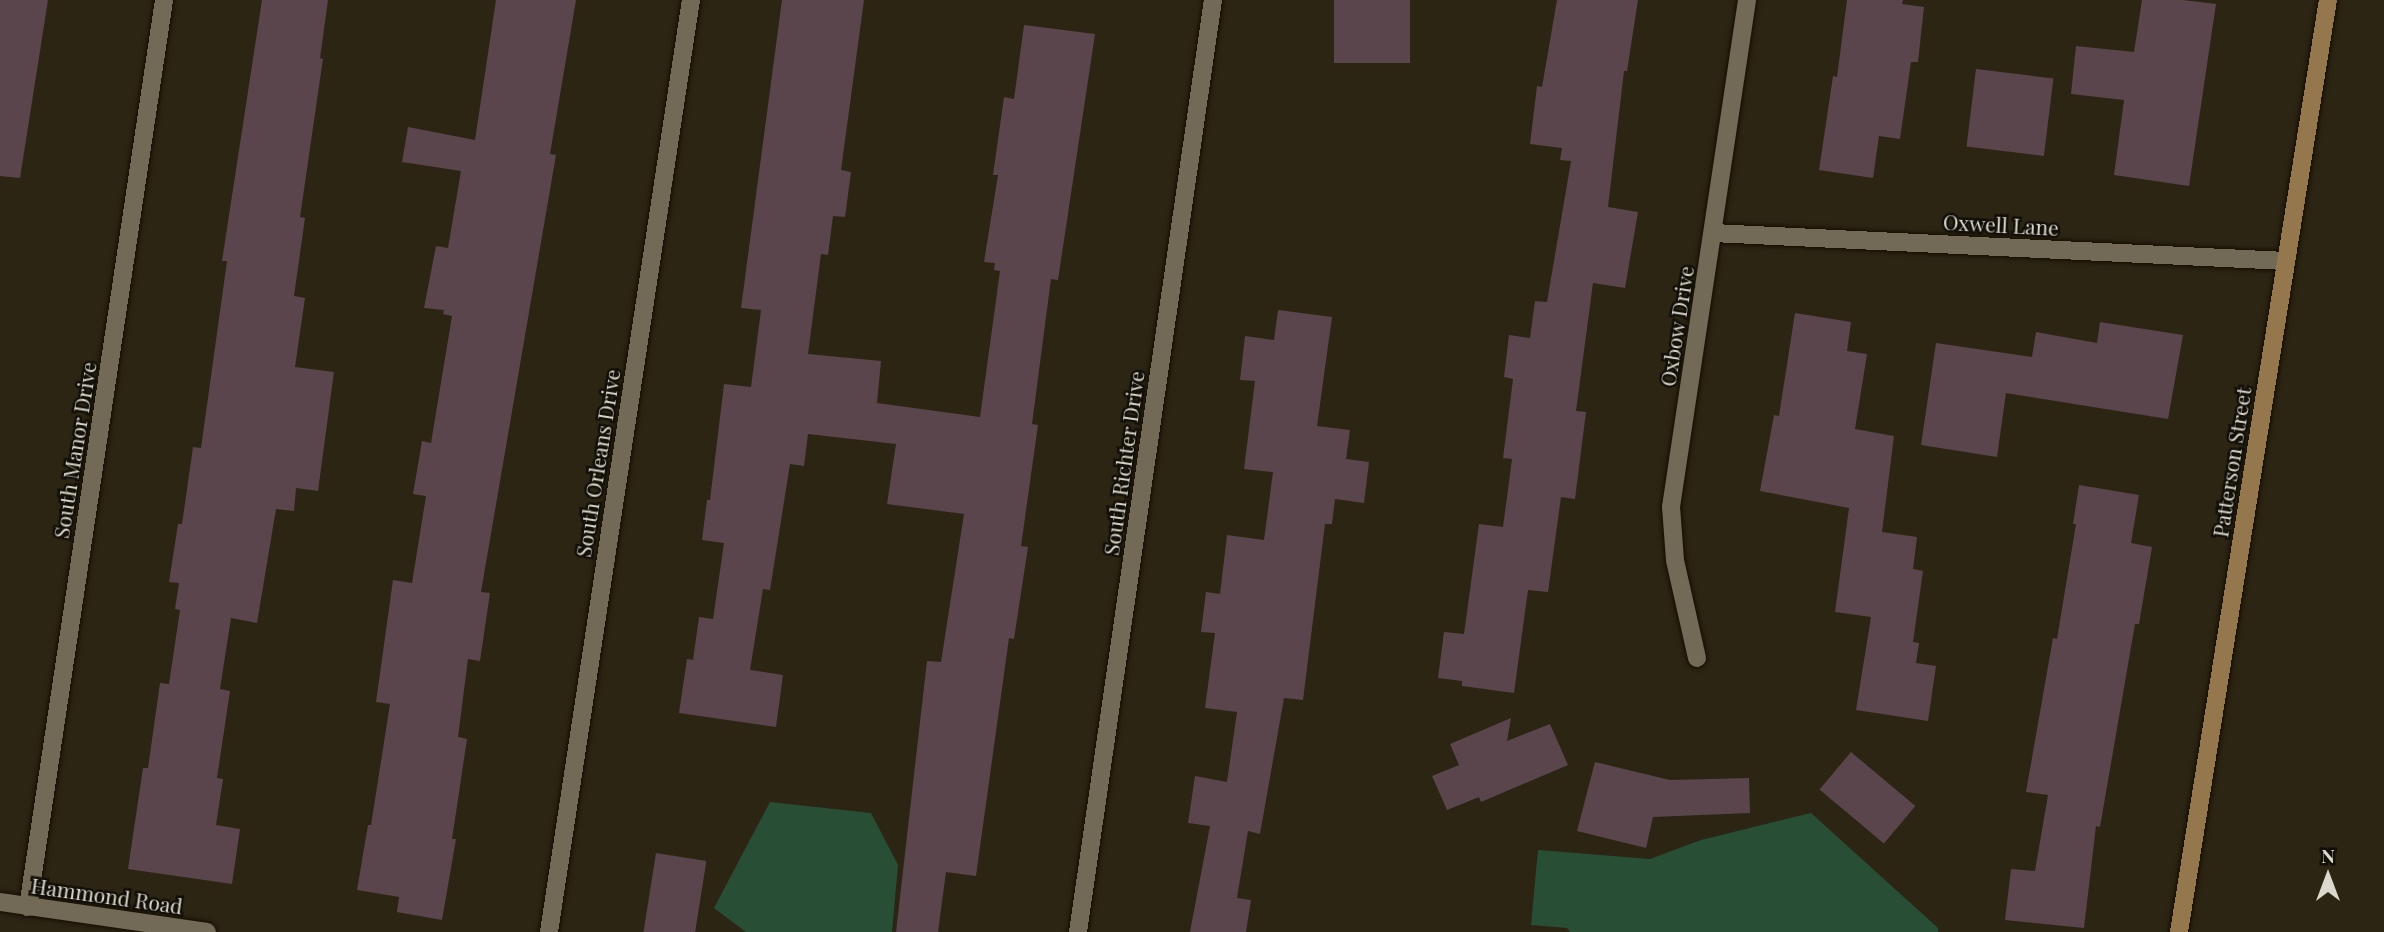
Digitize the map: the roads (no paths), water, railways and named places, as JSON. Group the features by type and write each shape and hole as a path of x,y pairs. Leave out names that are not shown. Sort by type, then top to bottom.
{"street":[{"name":"South Manor Drive","path":"28,907 164,0"},
{"name":"South Orleans Drive","path":"549,932 691,0"},
{"name":"South Richter Drive","path":"1078,932 1213,0"},
{"name":"Oxbow Drive","path":"1698,658 1675,560 1671,507 1746,0"},
{"name":"Patterson Street","path":"2179,932 2328,0"},
{"name":"Oxwell Lane","path":"1713,233 2286,261"},
{"name":"Hammond Road","path":"0,902 207,932"}]}
